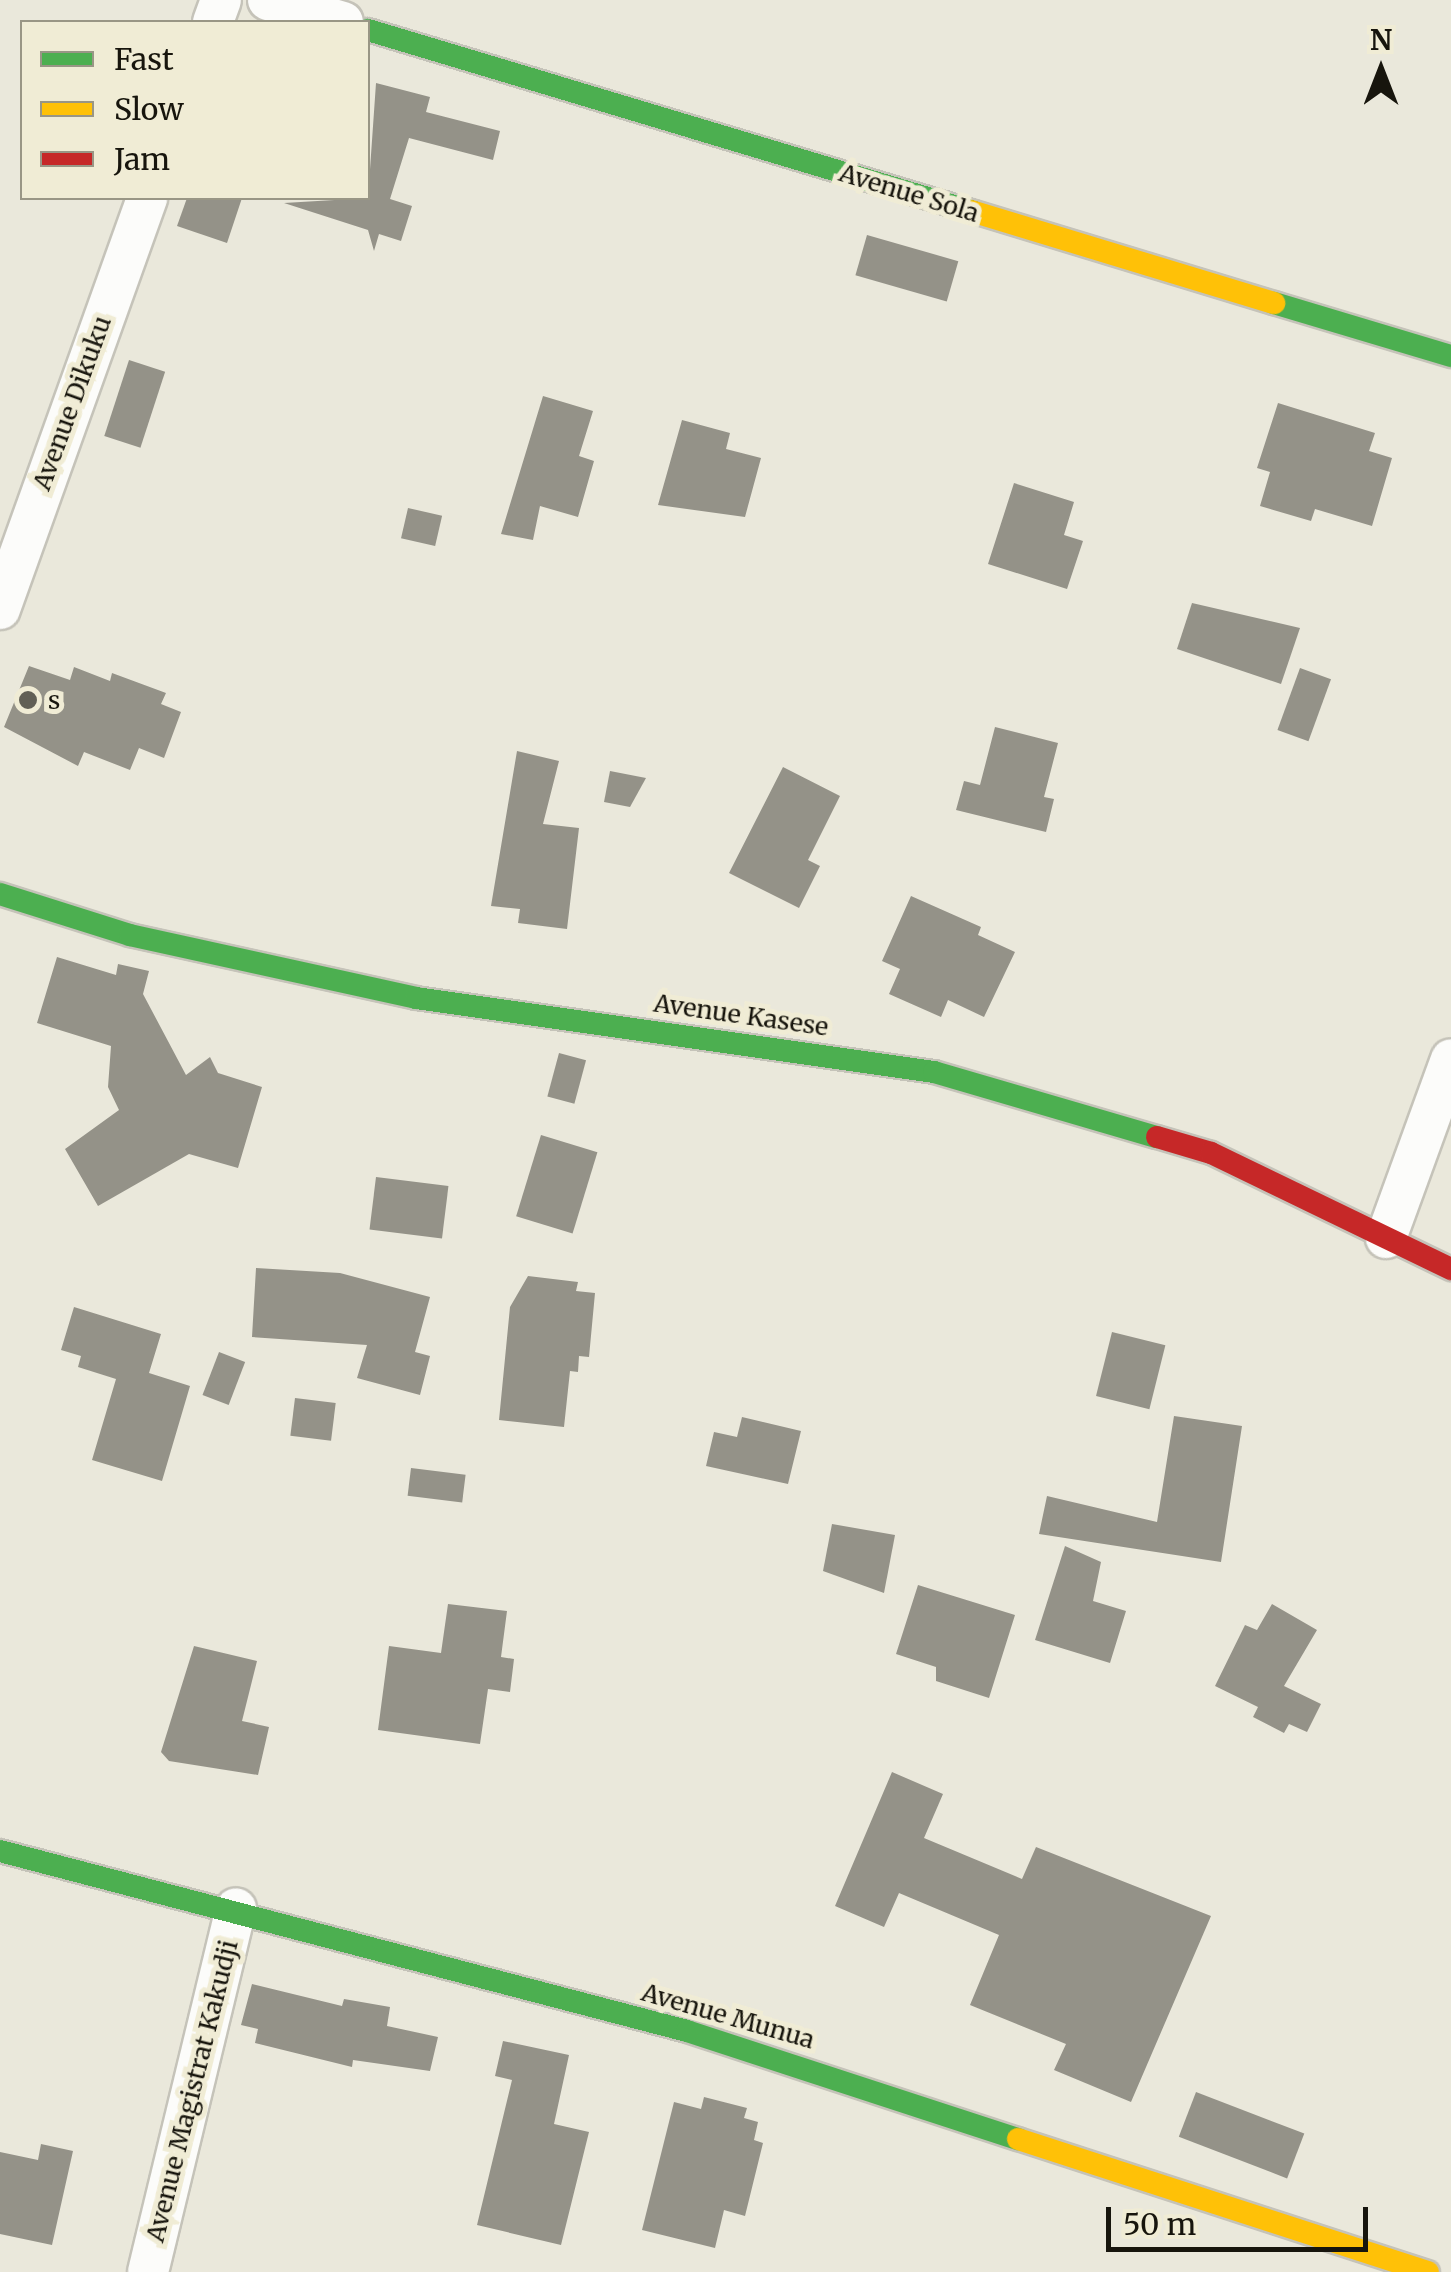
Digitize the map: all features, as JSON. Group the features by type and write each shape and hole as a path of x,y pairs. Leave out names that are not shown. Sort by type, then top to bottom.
{"street":[{"path":"268,0 336,20"},
{"name":"Avenue Sola","path":"370,31 1451,356"},
{"name":"Avenue Dikuku","path":"0,610 147,200"},
{"name":"Avenue Kasese","path":"0,894 130,934 416,998 934,1072 1142,1127 1451,1268"},
{"path":"1386,1238 1451,1059"},
{"name":"Avenue Munua","path":"0,1850 236,1909 741,2047 1428,2272"},
{"name":"Avenue Magistrat Kakudji","path":"148,2272 236,1909"}],"building":[{"path":"376,83 430,97 426,112 500,131 493,160 409,138 390,199 412,206 401,241 379,234 374,251 368,230 284,203 370,200"},
{"path":"186,200 241,200 227,243 177,226"},
{"path":"867,235 958,261 947,302 855,275"},
{"path":"129,360 165,372 140,448 104,436"},
{"path":"543,396 593,411 579,456 594,461 578,517 540,506 533,540 501,534"},
{"path":"1278,403 1375,433 1369,451 1392,458 1372,526 1315,509 1311,521 1260,506 1270,472 1257,468"},
{"path":"682,420 730,433 726,449 761,458 745,517 658,505"},
{"path":"1014,483 1074,502 1064,535 1083,541 1067,589 988,564"},
{"path":"408,508 442,516 435,546 401,538"},
{"path":"1192,603 1300,628 1281,684 1177,649"},
{"path":"29,666 70,680 74,667 110,681 112,673 166,693 161,704 181,712 164,758 139,748 130,770 84,752 78,766 4,727"},
{"path":"1300,668 1331,679 1308,741 1277,730"},
{"path":"995,727 1058,743 1044,797 1054,799 1046,832 956,810 964,781 980,785"},
{"path":"517,751 559,761 543,824 579,828 567,929 518,923 520,909 491,906"},
{"path":"783,767 840,796 808,860 820,866 799,908 729,873"},
{"path":"610,771 646,778 630,807 604,802"},
{"path":"911,896 981,927 978,935 1015,952 984,1017 948,1000 941,1017 889,994 900,969 882,961"},
{"path":"57,957 116,975 118,964 149,971 143,994 186,1075 210,1057 218,1073 262,1087 238,1168 189,1154 98,1206 65,1149 119,1110 108,1087 111,1046 37,1023"},
{"path":"559,1053 586,1060 574,1104 547,1096"},
{"path":"541,1135 597,1152 573,1234 516,1216"},
{"path":"376,1177 448,1186 442,1239 370,1230"},
{"path":"256,1268 340,1273 430,1297 415,1352 430,1356 420,1395 357,1378 367,1345 252,1337"},
{"path":"528,1276 578,1282 576,1291 595,1293 589,1357 579,1356 578,1372 570,1371 564,1427 499,1420 510,1307"},
{"path":"74,1307 161,1334 149,1373 190,1386 162,1481 92,1460 116,1379 78,1367 81,1356 61,1350"},
{"path":"1112,1332 1165,1345 1149,1409 1096,1396"},
{"path":"219,1352 245,1362 229,1405 203,1395"},
{"path":"295,1398 336,1403 331,1441 290,1436"},
{"path":"1174,1416 1242,1426 1221,1562 1039,1534 1047,1496 1157,1522"},
{"path":"742,1417 801,1431 788,1484 706,1466 714,1432 737,1437"},
{"path":"411,1468 466,1475 462,1502 408,1496"},
{"path":"832,1524 895,1535 884,1593 823,1571"},
{"path":"1065,1546 1101,1562 1093,1601 1126,1611 1110,1663 1035,1640"},
{"path":"918,1585 1015,1615 989,1698 936,1681 936,1667 896,1654"},
{"path":"448,1604 507,1611 501,1657 514,1659 510,1692 488,1689 480,1744 378,1730 389,1646 441,1653"},
{"path":"1272,1604 1317,1630 1284,1686 1321,1704 1307,1732 1289,1724 1284,1733 1253,1717 1258,1707 1215,1686 1245,1625 1257,1630"},
{"path":"194,1646 257,1661 242,1721 269,1727 258,1775 169,1761 161,1752"},
{"path":"892,1772 943,1794 924,1838 1022,1879 1036,1847 1211,1916 1131,2102 1054,2070 1066,2044 970,2005 999,1935 899,1893 884,1927 835,1906"},
{"path":"252,1984 342,2006 344,1999 390,2007 387,2026 438,2037 430,2071 353,2060 352,2067 255,2043 258,2029 241,2025"},
{"path":"503,2041 569,2055 554,2124 589,2132 561,2245 477,2225 512,2080 495,2076"},
{"path":"1196,2092 1304,2134 1287,2178 1179,2137"},
{"path":"704,2097 747,2108 744,2118 758,2122 754,2140 763,2143 745,2216 724,2210 715,2248 642,2230 674,2102 701,2109"},
{"path":"41,2144 73,2151 52,2245 0,2234 0,2152 38,2160"}],"traffic: fast":[{"path":"370,31 971,211"},
{"path":"1274,303 1451,356"},
{"path":"0,894 130,935 416,998 934,1072 1157,1137"},
{"path":"0,1851 687,2031 1018,2139"}],"traffic: slow":[{"path":"971,211 1274,303"},
{"path":"1018,2139 1428,2272"}],"traffic: jam":[{"path":"1157,1137 1211,1153 1451,1269"}],"place":[{"name":"s","path":"28,700"}]}
